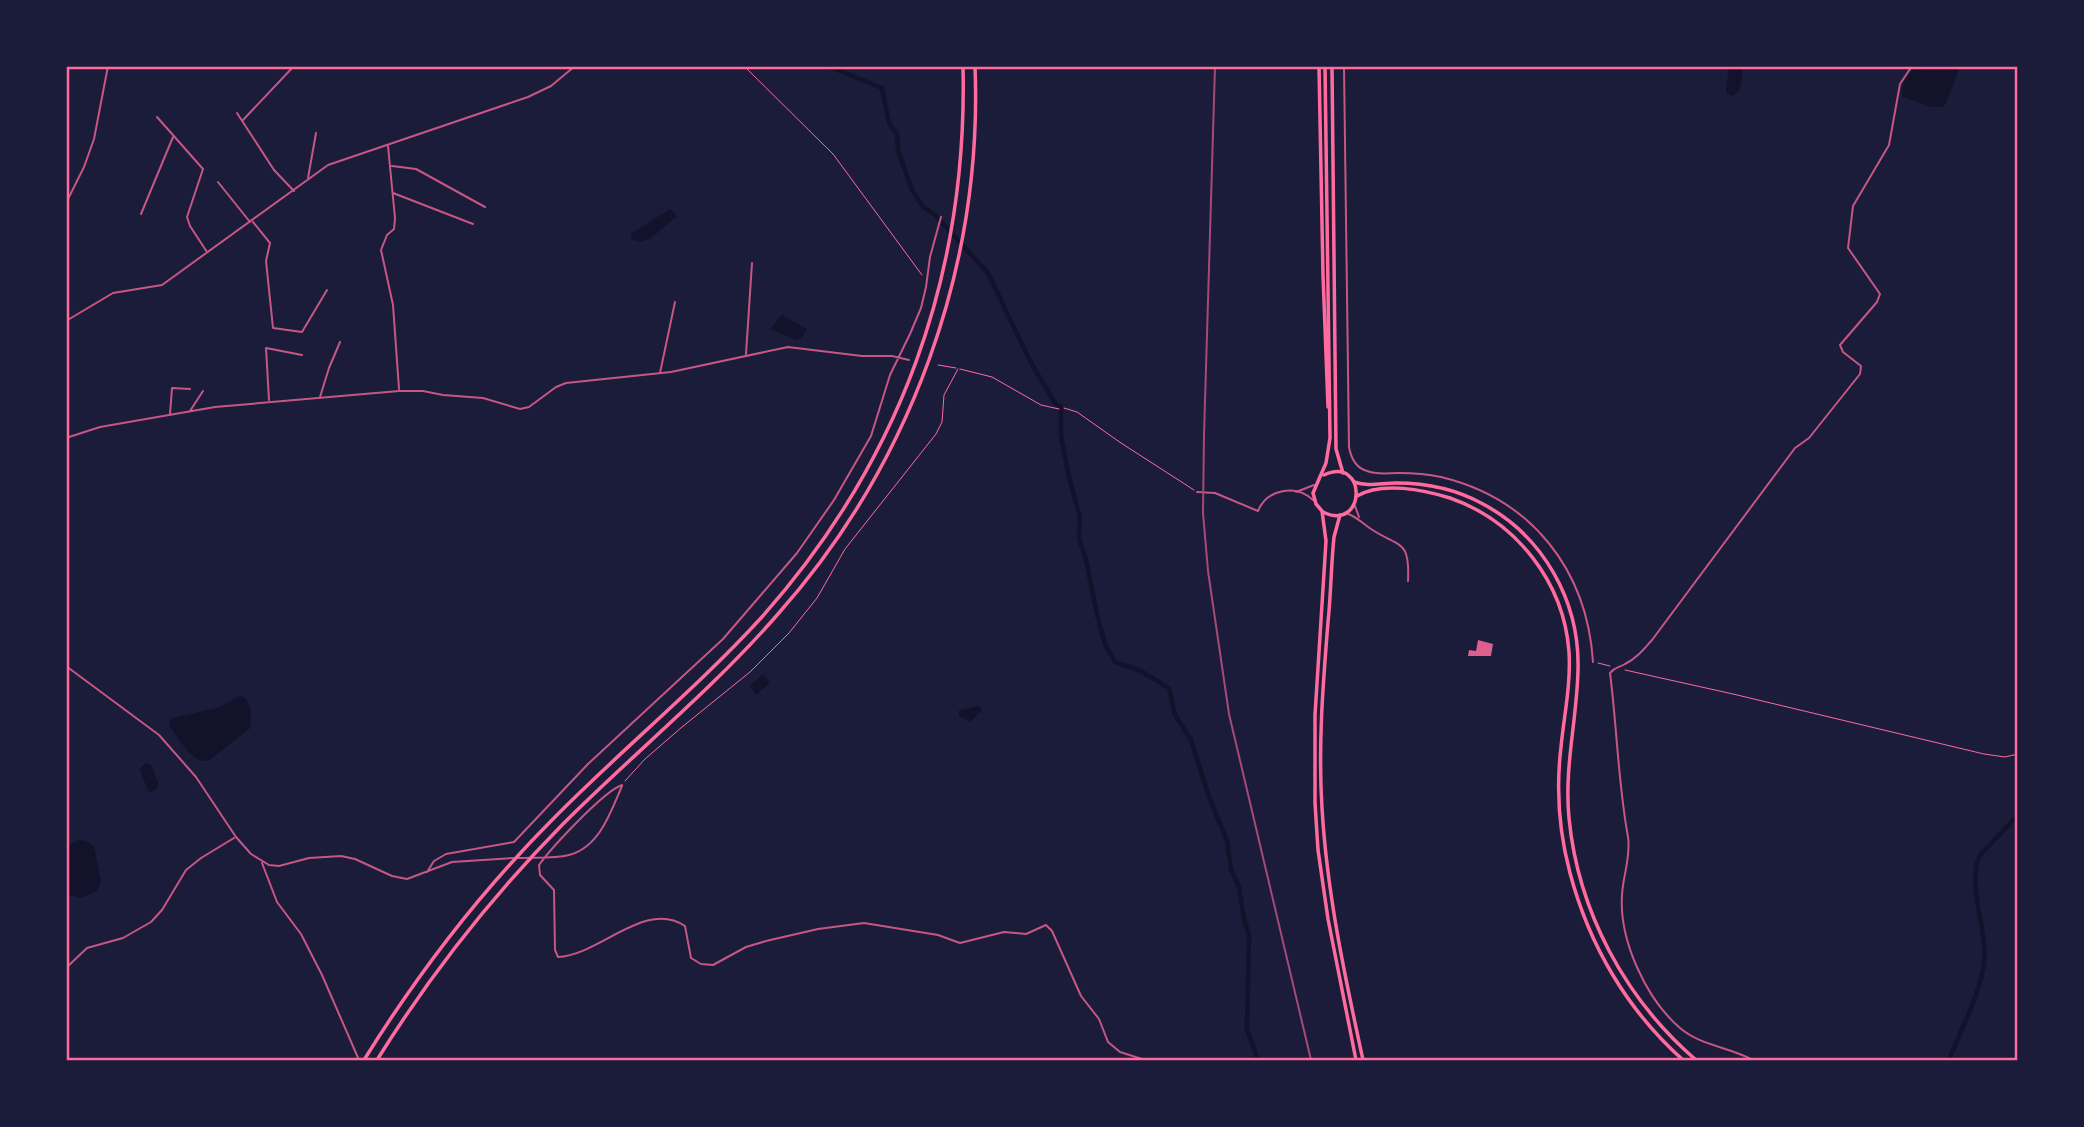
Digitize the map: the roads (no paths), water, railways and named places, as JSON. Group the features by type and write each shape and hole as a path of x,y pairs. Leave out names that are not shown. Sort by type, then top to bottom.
{"highway":[{"path":"364,1060 415,983 499,876 572,800 734,647 782,593 826,536 864,476 901,402 927,335 950,240 962,151 963,66"},
{"path":"377,1060 442,964 517,873 585,803 735,661 780,613 821,561 870,487 907,415 938,334 960,251 972,162 976,109 975,66"},
{"path":"1322,66 1330,413 1329,453 1313,493 1316,504 1322,511 1333,515 1343,514"},
{"path":"1332,66 1336,449 1343,473 1354,482 1365,485 1419,484 1472,498 1516,527 1538,549 1550,567 1568,604 1577,648 1578,677 1569,746 1567,792 1571,838 1583,890 1599,932 1630,986 1662,1027 1696,1060"},
{"path":"1322,475 1330,472 1343,473"},
{"path":"1354,482 1357,496 1354,504 1343,514 1334,540 1322,702 1322,806 1336,926 1363,1060"},
{"path":"1357,496 1370,491 1398,489 1430,493 1458,501 1505,528 1526,549 1544,574 1561,609 1569,653 1569,682 1559,783 1561,821 1570,873 1590,933 1615,980 1651,1028 1683,1060"},
{"path":"1322,511 1326,541 1314,723 1316,824 1328,919 1356,1060"}],"street":[{"path":"66,203 91,148 108,66"},
{"path":"243,121 294,66"},
{"path":"66,321 113,293 162,285 332,163 528,97 555,83 575,66"},
{"path":"1344,66 1348,421 1352,458 1360,468 1371,472 1421,474 1462,483 1502,502 1521,515 1556,552 1576,585 1588,622 1593,662"},
{"path":"1753,1060 1693,1037 1680,1028 1651,992 1634,962 1622,911 1628,838 1618,773 1610,673 1615,667 1632,660 1652,640 1795,448 1809,438 1860,374 1861,366 1843,352 1840,345 1877,302 1880,294 1847,248 1850,216 1853,206 1889,145 1900,84 1912,66"},
{"path":"237,113 274,170 294,191"},
{"path":"157,117 203,169 187,217 207,253"},
{"path":"308,179 316,133"},
{"path":"141,214 174,136"},
{"path":"388,145 394,229 387,235 381,250 393,305 399,391"},
{"path":"390,166 416,169 485,207"},
{"path":"218,182 229,199 270,243 266,258 273,328 302,332 327,290"},
{"path":"393,192 473,224"},
{"path":"427,872 433,861 446,854 514,842 581,770 706,655 745,615 815,529 871,436 897,357 915,323 926,291 926,278 941,217"},
{"path":"746,355 752,263"},
{"path":"660,373 675,302"},
{"path":"320,398 340,342"},
{"path":"66,438 100,427 190,411 269,401 399,391 489,398 520,409 529,407 566,383 660,373 788,347 909,360"},
{"path":"269,401 266,348 302,355"},
{"path":"170,415 172,388 190,388"},
{"path":"190,411 203,391"},
{"path":"1197,492 1215,493 1258,511 1272,493 1295,492 1315,485"},
{"path":"1295,492 1309,496 1316,504"},
{"path":"1354,504 1359,518"},
{"path":"1343,514 1359,518 1405,550 1408,581"},
{"path":"66,666 159,735 195,777 236,837 261,862 279,866 304,859 338,856 355,859 401,878 410,879 452,862 495,859 551,857 570,855 591,843 600,831 622,785 599,801 539,865 541,875 554,890 555,954 559,957 576,953 655,917 684,925 691,958 699,964 708,965 746,947 766,941 818,929 858,924 876,924 938,935 960,943 1006,931 1026,934 1046,925 1055,937 1082,996 1099,1019 1109,1044 1123,1053 1145,1060"},
{"path":"66,968 88,948 123,938 149,923 162,910 186,870 236,837"},
{"path":"261,862 275,898 301,934 316,963 359,1060"}],"waterway":[{"path":"828,66 882,88 889,123 897,134 898,150 912,190 923,207 935,215 988,273 1030,361 1055,403 1061,407 1061,436 1080,517 1079,538 1105,644 1115,662 1139,670 1169,688 1175,715 1191,740 1208,794 1227,841 1231,870 1239,887 1249,934 1247,1029 1258,1060"},
{"path":"1949,1060 1975,999 1984,963 1976,893 1976,867 1980,855 2018,815"}],"railway":[{"path":"1215,66 1204,435 1203,513 1208,571 1229,714 1311,1060"}]}
